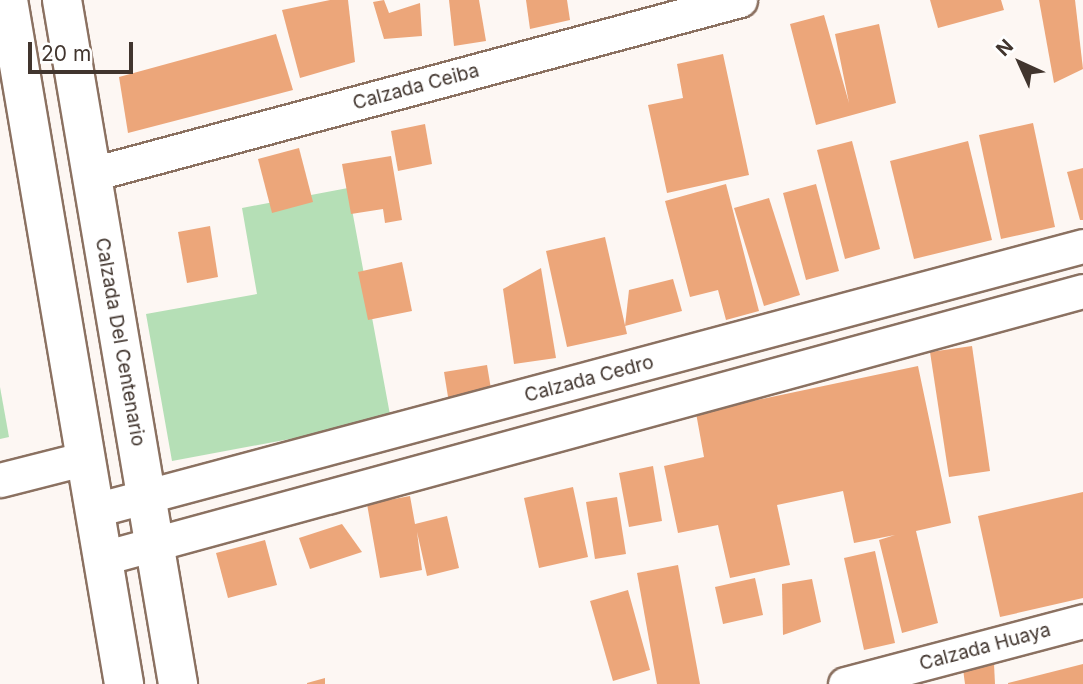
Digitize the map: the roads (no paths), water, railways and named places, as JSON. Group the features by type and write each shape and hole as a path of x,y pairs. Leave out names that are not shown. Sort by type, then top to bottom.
{"main road":[{"path":"8,0 124,684"},
{"name":"Calzada Del Centenario","path":"62,0 178,684"}],"street":[{"name":"Calzada Ceiba","path":"92,174 740,0"},
{"name":"Calzada Cedro","path":"95,510 1083,246"},
{"path":"103,558 1083,291"},
{"path":"0,480 86,458"},
{"name":"Calzada Huaya","path":"845,684 1083,621"}]}
